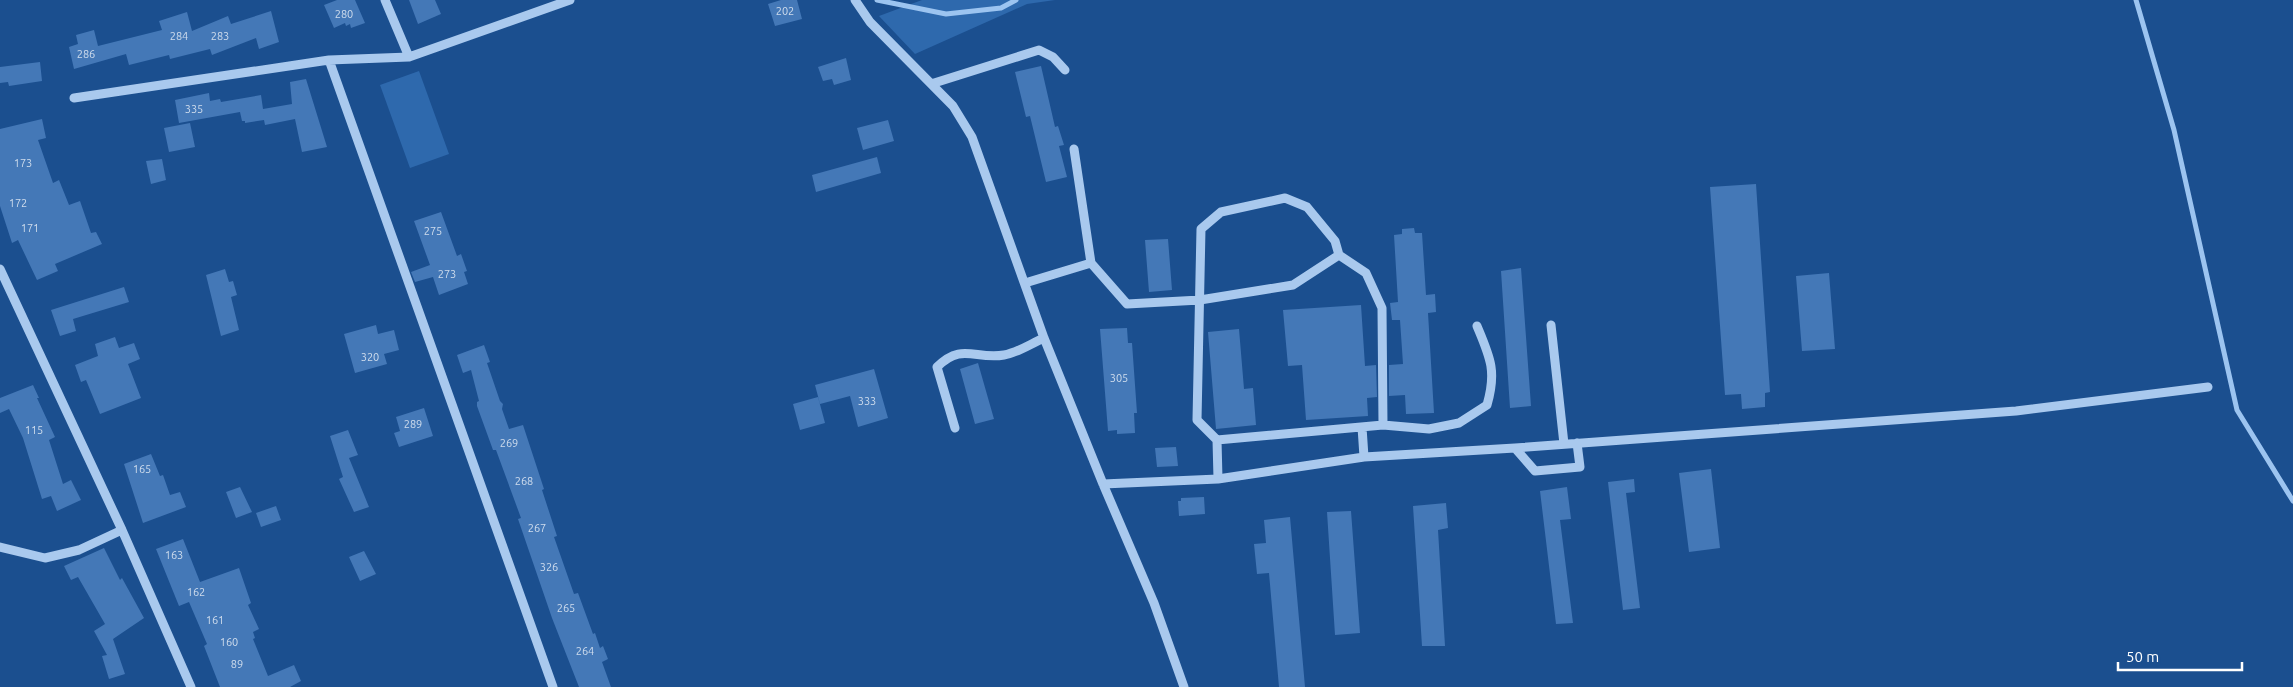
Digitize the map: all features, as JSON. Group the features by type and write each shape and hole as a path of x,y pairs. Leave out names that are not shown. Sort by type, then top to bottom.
{"street":[{"path":"385,0 409,57"},
{"path":"74,98 329,60 409,57 570,0"},
{"path":"855,0 870,22 953,106 972,137 1044,338 1102,484 1154,603 1184,687"},
{"path":"932,84 1039,50 1053,57 1065,70"},
{"path":"329,60 553,687"},
{"path":"1074,149 1091,263 1127,304 1200,300 1293,285 1339,255"},
{"path":"1218,479 1217,440 1197,420 1202,229 1221,212 1285,198 1307,207 1335,241 1339,255 1366,273 1382,308 1383,425"},
{"path":"1025,283 1091,263"},
{"path":"0,269 122,530 191,687"},
{"path":"1551,325 1564,444"},
{"path":"1217,440 1383,425 1429,429 1460,423 1487,405 1493,384 1491,360 1477,326"},
{"path":"955,428 937,367 947,357 959,352 1004,355 1044,338"},
{"path":"1102,484 1218,479 1364,456 1515,448 2016,410 2208,387"},
{"path":"1362,427 1364,456"},
{"path":"1515,448 1535,471 1580,467 1578,443"},
{"path":"0,547 45,558 79,550 122,530"}],"shaded area":[{"path":"922,0 1055,0 1027,4 915,54 879,16"},
{"path":"419,71 449,154 410,168 380,85"}],"building":[{"path":"337,0 355,0 365,23 351,28 350,24 346,26 345,23 334,28 324,5"},
{"path":"409,0 435,0 441,14 418,24"},
{"path":"781,0 797,0 802,19 775,26 768,4"},
{"path":"271,11 279,42 259,49 256,38 212,55 210,49 170,59 169,55 129,65 126,54 74,69 69,47 78,44 76,35 94,30 98,46 162,30 159,21 187,12 192,31 228,16 231,24"},
{"path":"846,58 851,80 834,85 832,79 823,81 818,67"},
{"path":"40,62 42,81 9,86 8,82 0,83 0,67"},
{"path":"1041,66 1055,127 1058,126 1064,145 1059,146 1067,177 1046,182 1030,116 1026,117 1015,72"},
{"path":"306,79 327,147 302,152 295,119 265,125 264,120 245,123 245,121 242,121 240,112 179,123 175,100 209,93 210,101 220,99 221,102 261,95 263,109 292,104 290,82"},
{"path":"42,119 46,138 38,140 53,183 59,180 69,205 80,201 91,233 96,232 102,244 55,264 58,271 37,280 18,240 12,243 0,206 0,129"},
{"path":"888,120 894,141 863,150 857,128"},
{"path":"190,123 195,147 169,152 164,128"},
{"path":"877,157 881,173 816,192 812,175"},
{"path":"162,159 166,180 151,184 146,161"},
{"path":"1756,184 1770,392 1765,393 1765,407 1742,409 1741,394 1725,395 1710,187"},
{"path":"441,212 457,256 461,254 467,271 464,272 468,284 439,295 433,277 415,282 411,272 430,265 414,221"},
{"path":"1414,228 1415,233 1422,233 1426,295 1435,294 1436,312 1428,313 1434,413 1406,414 1405,395 1389,396 1389,365 1403,364 1400,320 1392,320 1390,303 1398,302 1394,235 1402,234 1402,229"},
{"path":"1168,239 1172,290 1149,292 1145,240"},
{"path":"1521,268 1531,406 1510,408 1501,271"},
{"path":"225,269 229,282 233,281 237,295 231,297 239,330 221,336 206,275"},
{"path":"1829,273 1835,349 1802,351 1796,276"},
{"path":"124,287 129,302 73,319 76,331 60,336 51,310"},
{"path":"1361,305 1365,366 1376,365 1377,397 1367,398 1368,416 1306,420 1302,365 1288,366 1283,310"},
{"path":"376,325 378,334 394,330 399,350 384,354 387,364 355,373 344,334"},
{"path":"1127,328 1128,343 1132,343 1137,413 1134,413 1135,433 1117,434 1117,430 1108,431 1100,329"},
{"path":"1239,329 1244,389 1253,388 1256,425 1216,429 1208,332"},
{"path":"115,337 119,348 134,343 140,359 128,364 141,398 100,414 86,380 81,382 75,365 98,356 95,344"},
{"path":"484,345 490,362 487,363 500,401 503,404 502,409 509,429 523,425 544,489 542,490 557,536 554,537 574,594 578,593 593,634 595,633 600,648 603,646 608,659 602,662 611,687 579,687 552,618 518,519 521,518 496,450 493,450 477,406 479,401 471,370 463,373 457,355"},
{"path":"978,363 994,419 975,424 960,369"},
{"path":"874,369 888,418 858,427 850,396 820,404 815,385"},
{"path":"33,385 55,437 49,440 63,484 71,480 81,500 57,511 51,496 42,499 23,438 9,409 0,413 0,398"},
{"path":"818,397 825,423 800,430 793,404"},
{"path":"424,408 433,436 399,447 394,433 400,431 396,417"},
{"path":"348,430 358,455 349,458 369,507 354,512 339,479 343,477 330,436"},
{"path":"1176,447 1178,466 1157,467 1155,448"},
{"path":"151,454 160,476 163,475 170,495 180,492 186,507 143,523 124,464"},
{"path":"1711,469 1720,548 1689,552 1679,473"},
{"path":"1634,479 1635,492 1626,493 1640,608 1623,610 1608,482"},
{"path":"240,487 252,512 236,518 226,492"},
{"path":"1567,487 1571,519 1560,520 1573,623 1556,624 1540,491"},
{"path":"1204,497 1205,514 1179,516 1178,501 1181,501 1181,498"},
{"path":"1446,503 1448,528 1438,530 1445,646 1422,646 1413,506"},
{"path":"276,506 281,520 261,527 256,513"},
{"path":"1351,511 1360,633 1335,635 1327,512"},
{"path":"1290,517 1305,687 1279,687 1269,573 1257,574 1254,544 1266,543 1264,520"},
{"path":"183,539 200,582 239,568 251,603 248,605 259,629 253,632 255,638 253,639 268,676 294,665 301,681 290,687 220,687 204,646 207,644 189,602 179,606 156,549"},
{"path":"104,548 120,580 122,578 144,618 113,639 125,674 109,679 102,656 107,655 94,631 105,624 78,577 71,580 64,566"},
{"path":"364,551 376,574 360,581 349,557"}],"waterway":[{"path":"877,0 946,14 1001,8 1016,0"},
{"path":"2136,0 2174,130 2237,410 2293,501"}]}
